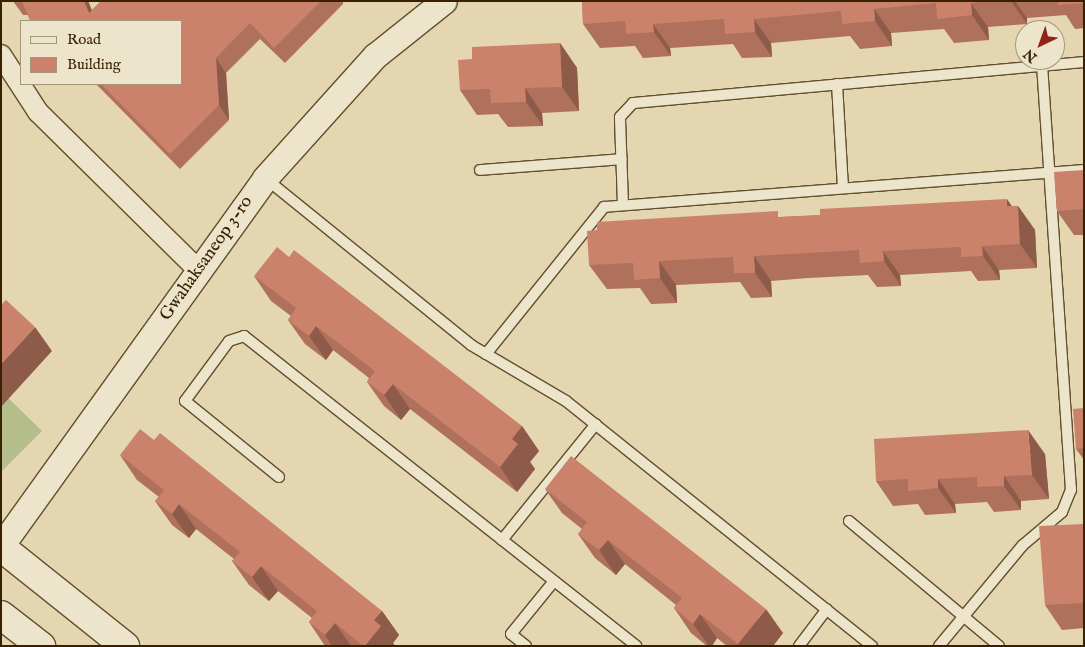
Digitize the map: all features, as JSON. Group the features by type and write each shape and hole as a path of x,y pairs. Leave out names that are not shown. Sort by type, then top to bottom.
{"main road":[{"path":"1,546 125,646"},
{"path":"1,615 41,646"}],"street":[{"name":"Gwahaksaneop 3-ro","path":"1,546 265,178 375,56 444,1"},
{"path":"1,54 20,84"},
{"path":"21,85 38,112 199,271"}],"lane":[{"path":"1065,64 1084,62"},
{"path":"623,205 620,117 633,103 1015,68"},
{"path":"939,646 1023,545 1062,512 1071,490 1042,70"},
{"path":"837,84 843,188"},
{"path":"480,170 622,159"},
{"path":"486,354 604,207 1084,170"},
{"path":"265,178 486,354 596,424 872,646"},
{"path":"279,477 185,401 229,342 244,336 636,646"},
{"path":"502,540 596,424"},
{"path":"848,521 999,646"},
{"path":"526,646 511,634 554,581"},
{"path":"799,646 827,609"}],"green space":[{"path":"1,391 42,431 1,472"}],"building":[{"path":"22,1 84,1 89,13 101,1 321,1 274,48 250,23 216,58 219,105 170,154 102,85 182,85 182,20 30,20"},
{"path":"582,1 991,1 971,3 972,15 937,19 936,3 874,9 875,21 842,24 841,11 754,19 755,32 725,34 724,19 653,24 654,32 626,34 625,21 583,24"},
{"path":"1058,1 1084,1 1084,3 1058,5"},
{"path":"560,43 562,87 525,88 526,102 491,103 490,89 460,90 458,60 472,59 472,47"},
{"path":"1084,170 1084,209 1057,211 1054,172"},
{"path":"1007,199 1007,206 1018,206 1020,244 982,246 983,256 961,257 961,247 883,251 884,261 860,263 859,250 754,256 755,273 734,273 733,257 659,261 660,278 634,280 633,263 589,265 587,231 597,230 597,222 778,211 778,217 820,215 820,209"},
{"path":"277,247 289,257 294,250 522,426 512,439 518,444 500,467 393,384 384,395 367,382 375,371 316,326 309,336 288,320 296,308 254,276"},
{"path":"6,300 35,327 1,364 1,305"},
{"path":"1084,408 1084,448 1076,449 1073,409"},
{"path":"140,429 154,440 160,433 382,611 374,620 381,626 365,646 335,623 325,635 309,622 317,611 261,566 252,577 232,561 240,552 179,504 172,514 155,501 164,490 120,455"},
{"path":"1028,430 1032,475 1004,476 1004,486 977,487 977,477 938,479 938,488 908,491 908,479 876,481 874,439"},
{"path":"571,456 766,609 738,644 700,614 693,624 674,608 682,598 608,540 599,550 578,534 587,522 545,489"},
{"path":"1084,524 1084,603 1045,605 1039,526"}]}
